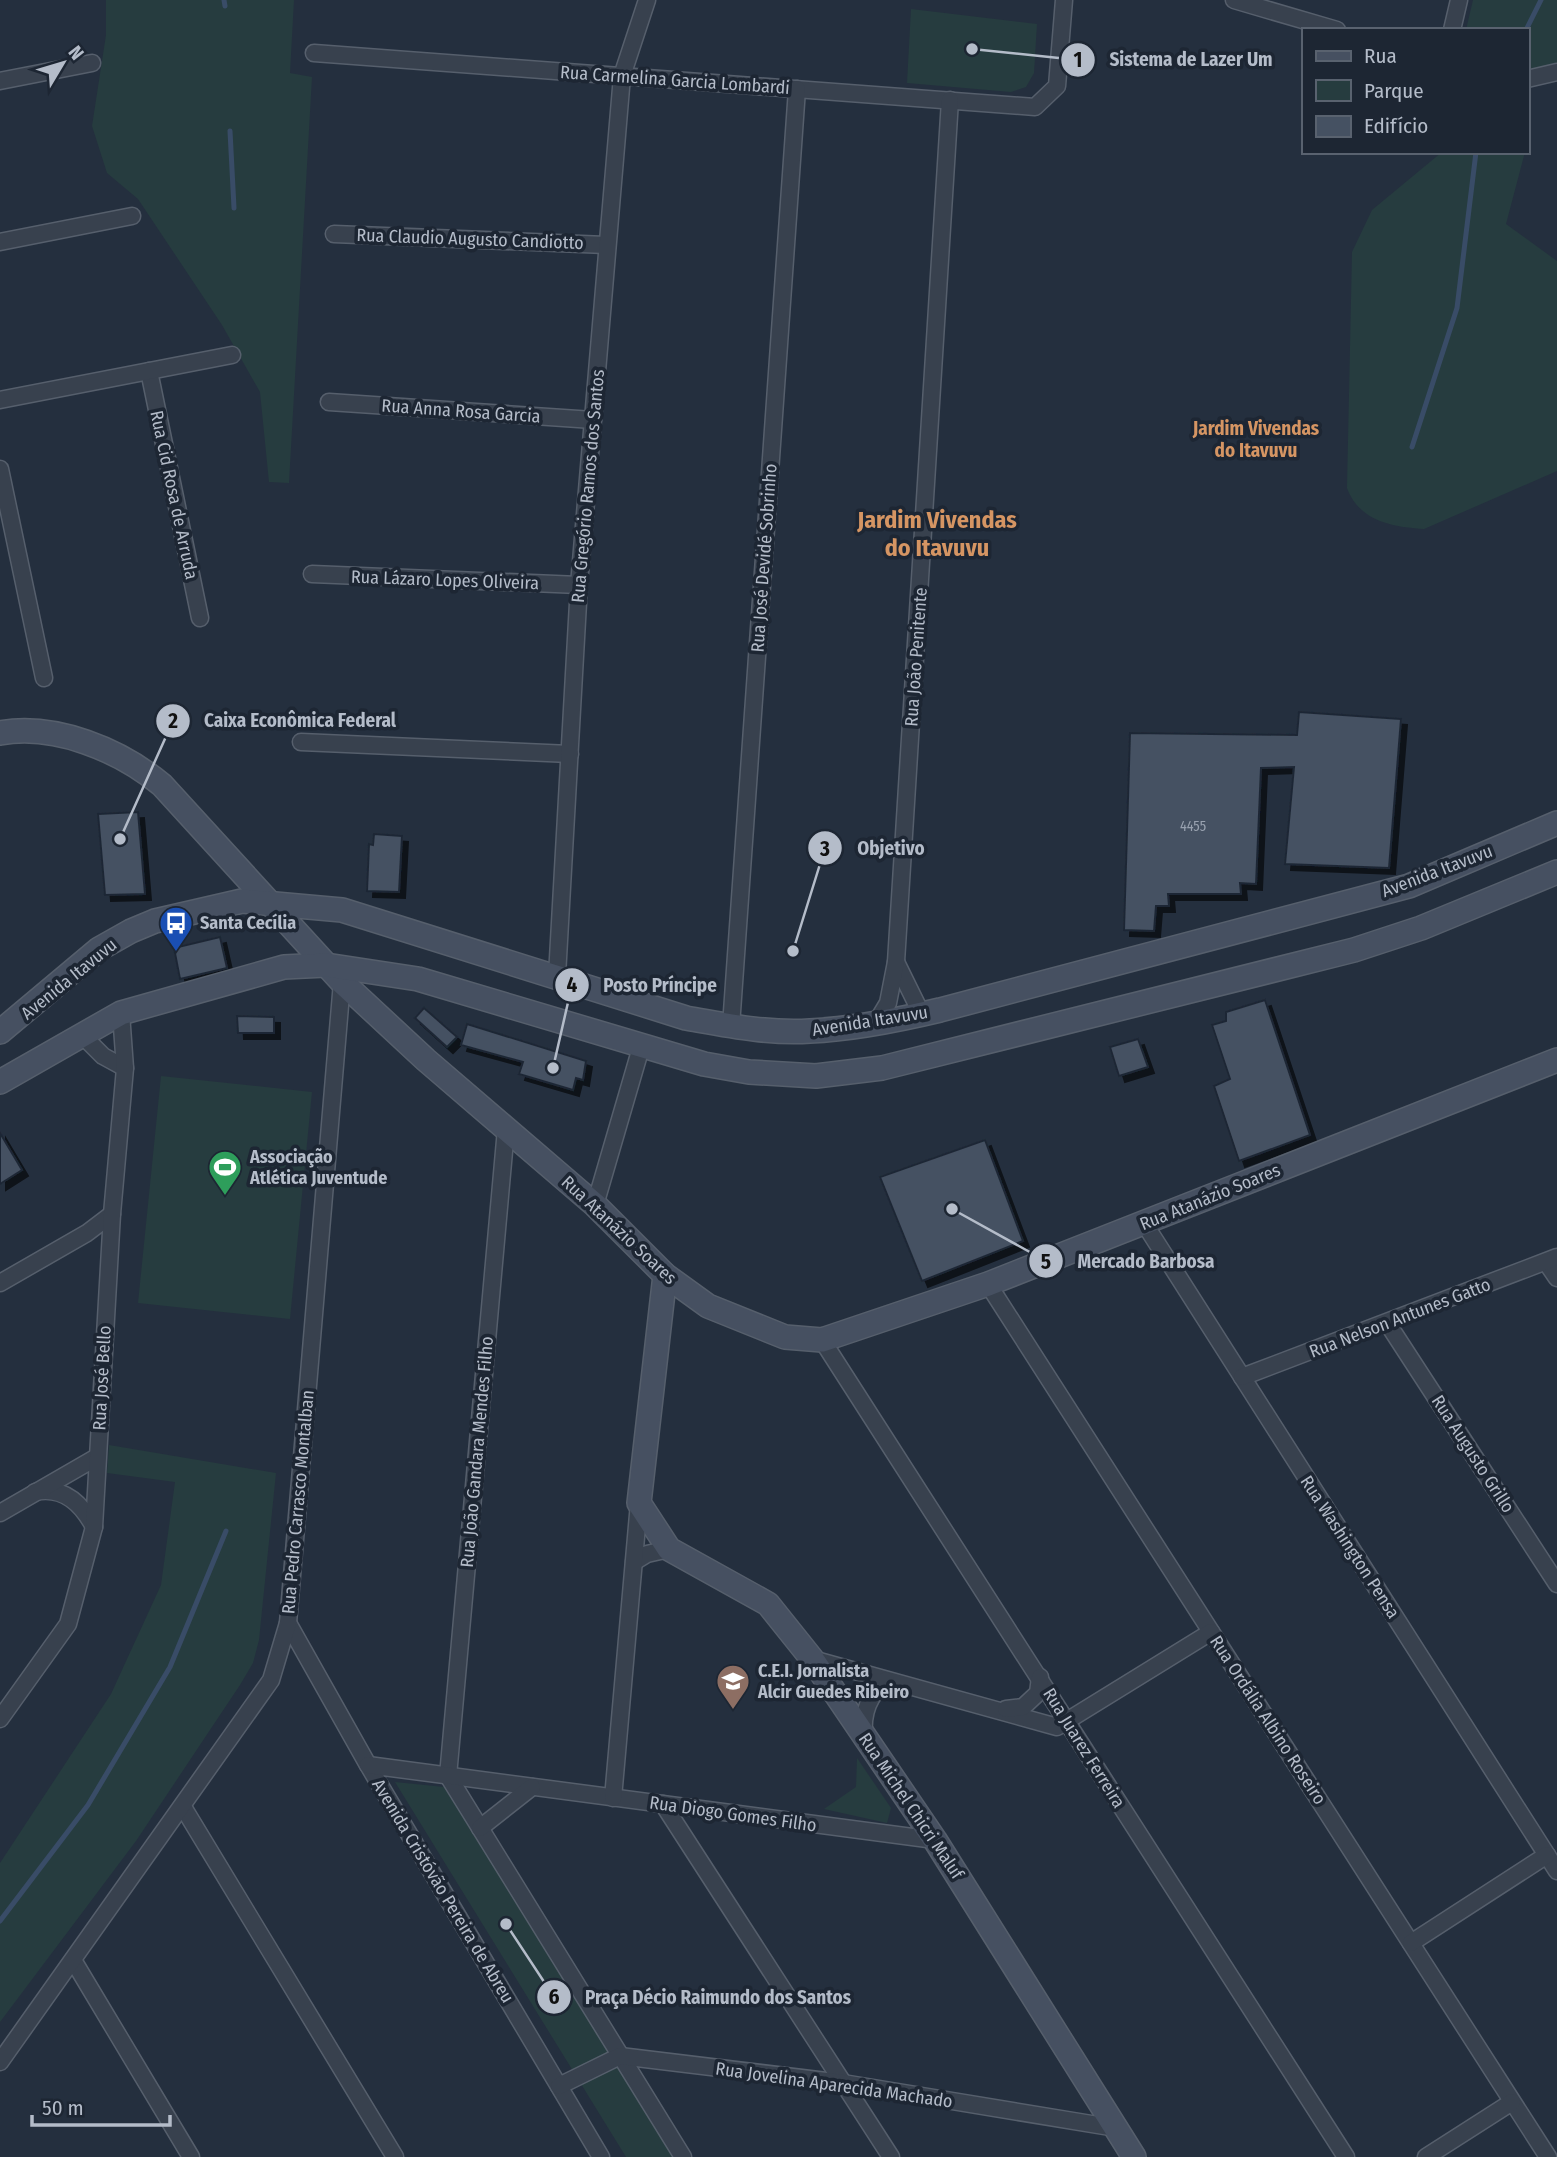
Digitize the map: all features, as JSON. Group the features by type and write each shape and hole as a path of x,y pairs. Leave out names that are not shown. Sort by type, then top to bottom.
{"main road":[{"name":"Rua Atanázio Soares","path":"0,733 23,729 47,734 97,747 137,764 162,785 334,973 506,1129 595,1205 665,1275 708,1306 785,1337 822,1340 988,1284 1557,1060"},
{"name":"Avenida Itavuvu","path":"0,1032 99,949 131,931 155,921 242,901 342,910 686,1018 731,1026 808,1032 876,1023 922,1015 1409,886 1557,823"},
{"path":"0,1082 121,1013 284,967 334,973 382,971 418,979 705,1064 749,1072 816,1076 882,1068 1354,950 1421,928 1557,872"},
{"path":"630,999 643,1016 642,1044"},
{"path":"639,1503 665,1275"},
{"name":"Rua Michel Chicri Maluf","path":"639,1503 669,1549 768,1604 812,1659 935,1840 1134,2157"}],"street":[{"name":"Rua Gregório Ramos dos Santos","path":"557,976 579,585 606,245 622,76 647,0"},
{"name":"Rua Carmelina Garcia Lombardi","path":"314,53 1035,107 1057,86 1064,0"},
{"path":"1234,0 1330,28"},
{"path":"1452,28 1459,0"},
{"path":"0,81 92,63"},
{"path":"1529,79 1557,72"},
{"name":"Rua José Devidé Sobrinho","path":"731,1026 797,89"},
{"name":"Rua João Penitente","path":"876,1023 888,1003 896,962 950,100"},
{"path":"0,242 132,216"},
{"name":"Rua Claudio Augusto Candiotto","path":"334,234 606,245"},
{"path":"0,400 232,355"},
{"name":"Rua Cid Rosa de Arruda","path":"149,372 200,618"},
{"name":"Rua Anna Rosa Garcia","path":"329,402 593,420"},
{"path":"0,469 44,678"},
{"name":"Rua Lázaro Lopes Oliveira","path":"312,574 579,585"},
{"path":"301,742 570,754"},
{"name":"Rua João Penitente","path":"896,962 922,1015"},
{"name":"Rua Pedro Carrasco Montalban","path":"0,2062 271,1680 288,1623 334,973"},
{"name":"Rua José Bello","path":"0,1719 68,1624 94,1527 112,1214 125,1068 121,1013"},
{"path":"81,1034 103,1056 125,1068"},
{"path":"595,1205 642,1044"},
{"name":"Rua João Gandara Mendes Filho","path":"448,1776 506,1129"},
{"path":"0,1283 87,1233 112,1214"},
{"name":"Rua Washington Pensa","path":"1144,1223 1557,1871"},
{"path":"1551,1260 1557,1278"},
{"name":"Rua Nelson Antunes Gatto","path":"1242,1377 1388,1324 1551,1260"},
{"name":"Rua Ordália Albino Roseiro","path":"988,1284 1548,2157"},
{"name":"Rua Augusto Grillo","path":"1388,1324 1557,1584"},
{"name":"Rua Juarez Ferreira","path":"822,1340 1346,2157"},
{"path":"0,1513 97,1457"},
{"path":"33,1493 46,1490 64,1495 83,1506 94,1527"},
{"path":"613,1798 639,1503"},
{"path":"634,1562 669,1549"},
{"name":"Avenida Cristóvão Pereira de Abreu","path":"288,1623 368,1765 601,2157"},
{"path":"812,1659 1057,1727 1068,1724 1211,1632"},
{"path":"996,1711 1023,1707 1038,1693 1040,1677"},
{"path":"864,1736 863,1721 872,1693 886,1680"},
{"name":"Rua Diogo Gomes Filho","path":"368,1765 935,1840"},
{"path":"448,1776 683,2157"},
{"path":"480,1828 532,1787"},
{"path":"663,1804 891,2157"},
{"path":"183,1807 395,2157"},
{"path":"1410,1943 1547,1855"},
{"path":"73,1960 191,2157"},
{"path":"559,2086 620,2056"},
{"name":"Rua Jovelina Aparecida Machado","path":"620,2056 844,2083 1116,2128"},
{"path":"1426,2157 1512,2102"}],"green space":[{"path":"106,0 294,0 290,73 312,77 289,483 269,482 260,392 222,325 138,199 107,173 92,126 106,35"},
{"path":"1473,0 1557,0 1557,64 1529,71 1529,28 1466,28"},
{"path":"911,9 1037,24 1034,73 1026,87 1011,92 907,83"},
{"path":"1440,154 1524,154 1506,224 1557,261 1557,471 1424,529 1389,524 1368,515 1352,499 1347,488 1352,252 1372,210"},
{"name":"Associação Atlética Juventude","path":"161,1076 312,1092 290,1319 138,1303"},
{"path":"109,1445 276,1473 259,1640 253,1663 240,1685 136,1841 0,2022 0,1863 111,1694 161,1585 175,1482 107,1473"},
{"path":"857,1758 891,1808 887,1823 824,1809 856,1787"},
{"path":"395,1782 444,1787 674,2157 626,2157"}],"building":[{"path":"1299,712 1401,719 1389,868 1285,864 1294,767 1261,768 1256,884 1240,883 1241,894 1168,894 1169,906 1156,906 1154,931 1124,930 1130,733 1297,735"},
{"path":"138,812 145,894 105,895 98,814"},
{"path":"374,834 402,836 399,892 367,891 369,844 373,845"},
{"path":"220,937 227,968 180,979 174,948"},
{"path":"1265,1000 1310,1135 1239,1161 1214,1086 1230,1079 1212,1025 1226,1021 1226,1012"},
{"path":"424,1008 457,1037 447,1047 415,1018"},
{"path":"237,1016 274,1017 274,1033 238,1033"},
{"path":"467,1024 586,1061 583,1080 576,1078 573,1090 519,1074 523,1062 461,1045"},
{"path":"1138,1039 1148,1067 1119,1076 1110,1047"},
{"path":"0,1133 22,1170 0,1184"},
{"path":"985,1140 1023,1241 922,1281 880,1177"}],"waterway":[{"path":"224,0 225,6"},
{"path":"1527,28 1541,0"},
{"path":"230,131 234,208"},
{"path":"1412,447 1457,308 1476,154"},
{"path":"0,1921 88,1805 170,1667 226,1531"}],"place":[{"name":"Sistema de Lazer Um","path":"972,49"},
{"name":"Caixa Econômica Federal","path":"120,839"},
{"name":"Objetivo","path":"793,951"},
{"name":"Santa Cecília","path":"176,953"},
{"name":"Posto Príncipe","path":"553,1068"},
{"name":"Associação Atlética Juventude","path":"225,1197"},
{"name":"Mercado Barbosa","path":"952,1209"},
{"name":"C.E.I. Jornalista Alcir Guedes Ribeiro","path":"733,1711"},
{"name":"Praça Décio Raimundo dos Santos","path":"506,1924"}],"district":[{"name":"Jardim Vivendas do Itavuvu","path":"1256,439"},
{"name":"Jardim Vivendas do Itavuvu","path":"937,534"}]}
